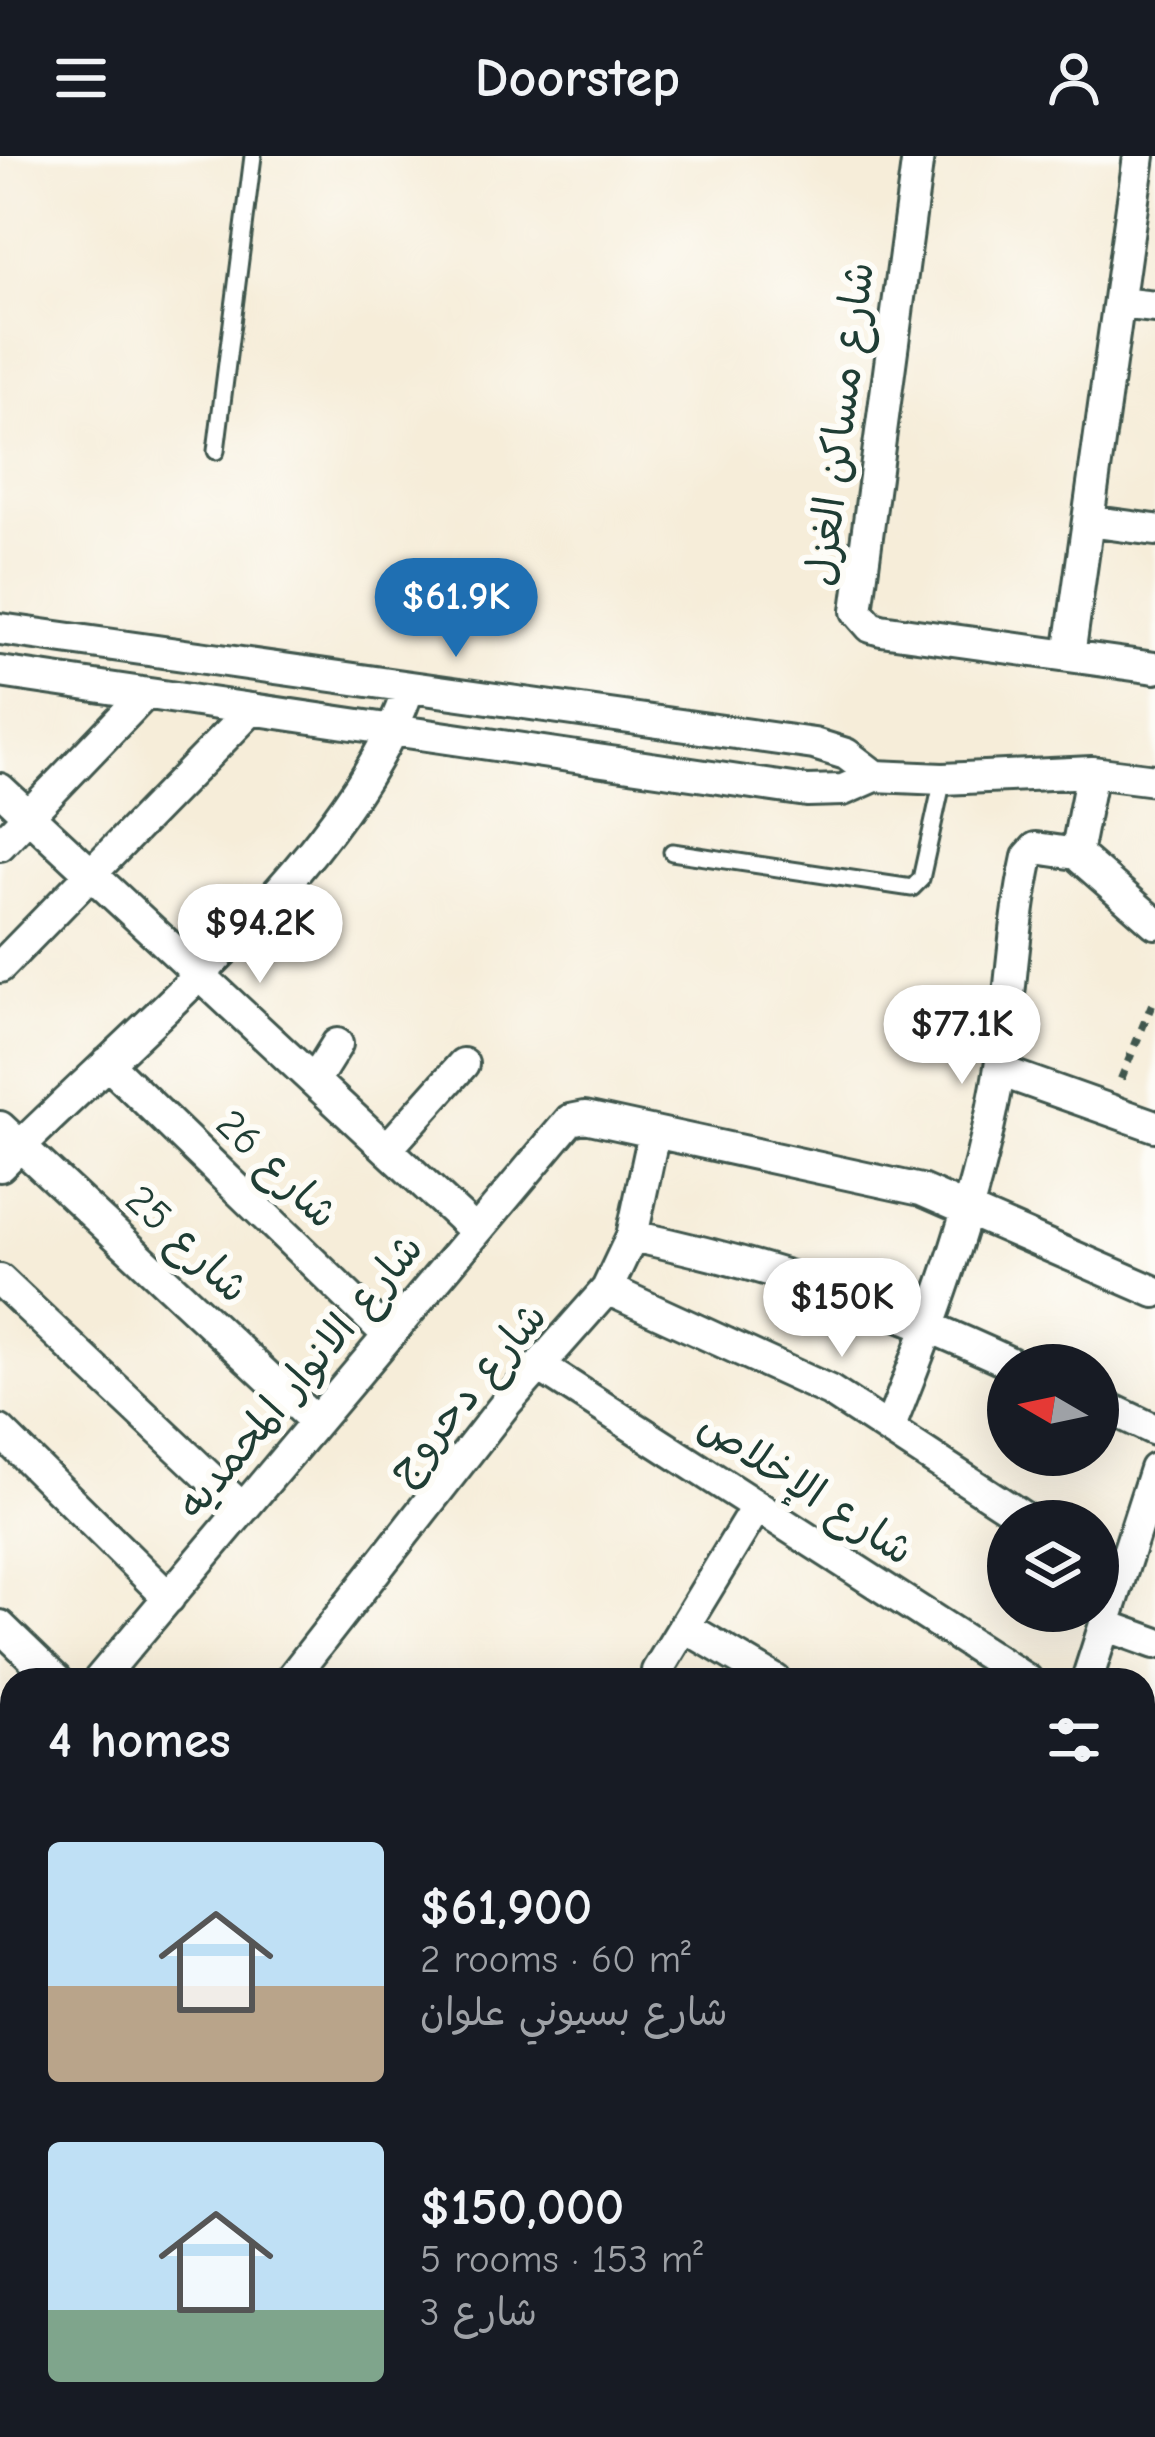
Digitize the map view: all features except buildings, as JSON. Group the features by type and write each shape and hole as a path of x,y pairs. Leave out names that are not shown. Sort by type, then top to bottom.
{"street":[{"name":"شارع مساكن الغزل","path":"918,156 857,611 871,628 881,630 1155,668"},
{"path":"1069,656 1139,156"},
{"path":"1119,302 1155,307"},
{"path":"1088,521 1155,530"},
{"path":"0,629 814,744 846,754 875,776"},
{"path":"0,672 807,791 843,790 875,776 943,779 1092,772 1155,780"},
{"path":"7,1146 107,1063 311,854 395,730 409,687"},
{"path":"0,845 145,694"},
{"path":"0,967 253,709"},
{"path":"1076,854 1092,772"},
{"path":"0,789 476,1231"},
{"path":"889,1429 930,1325 967,1208 1000,1071 1028,857 1036,848 1076,854 1155,923"},
{"path":"314,1082 337,1044"},
{"name":"شارع 26","path":"107,1063 388,1335"},
{"path":"387,1149 463,1064"},
{"path":"1000,1071 1155,1126"},
{"name":"شارع الانوار المحمديه","path":"109,1668 565,1125 585,1117 654,1133"},
{"path":"654,1133 880,1178 967,1208 1155,1292"},
{"name":"شارع دحروج","path":"300,1668 539,1366 607,1289 632,1237 654,1133"},
{"name":"شارع 25","path":"7,1146 316,1422"},
{"path":"632,1237 773,1267 930,1325 987,1352"},
{"path":"0,1280 243,1509"},
{"path":"607,1289 772,1360 997,1500"},
{"name":"شارع الإخلاص","path":"539,1366 1008,1668"},
{"path":"1119,1413 1155,1430"},
{"path":"0,1431 169,1598"},
{"path":"1119,1551 1154,1477"},
{"path":"659,1668 757,1506"},
{"path":"0,1626 44,1668"},
{"path":"685,1627 755,1668"},
{"path":"1119,1630 1155,1642"},
{"path":"1091,1668 1103,1632"}],"lane":[{"path":"215,451 253,156"},
{"path":"672,852 912,888 921,879 943,779"}],"path":[{"path":"1109,1108 1155,997"}]}
